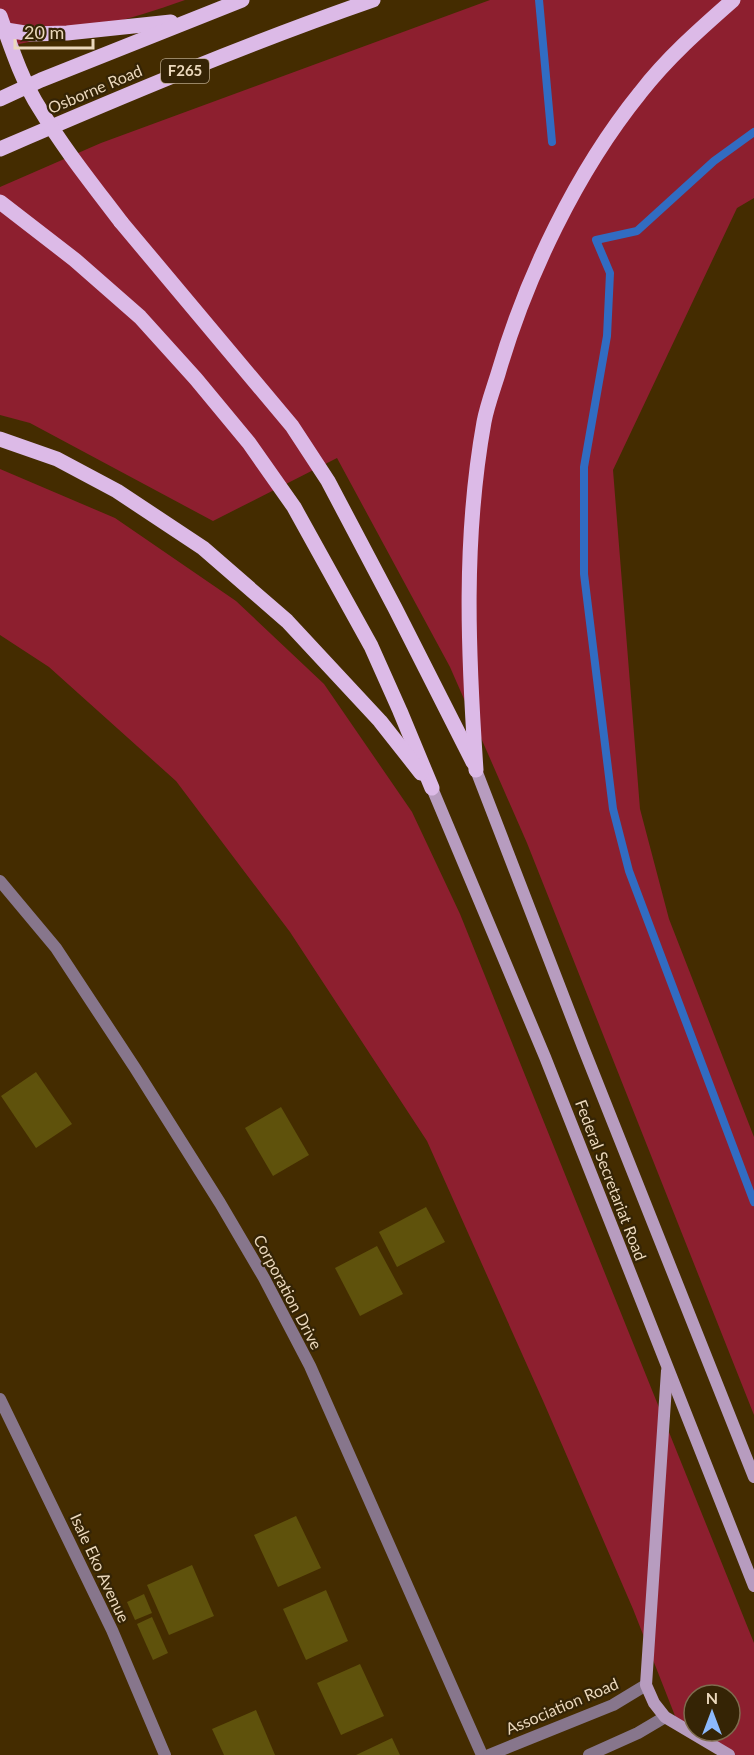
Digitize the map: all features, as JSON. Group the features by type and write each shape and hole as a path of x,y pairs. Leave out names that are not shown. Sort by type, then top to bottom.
{"main road":[{"name":"Osborne Road","path":"0,99 41,80 242,0"},
{"name":"Osborne Road","path":"0,149 130,93 263,40 373,0"},
{"path":"476,770 468,624 469,562 474,493 484,420 507,341 536,268 602,145 648,83 686,42 733,0"},
{"path":"0,16 14,55 39,108 77,164 122,222 292,426 328,481 476,770"},
{"path":"0,29 31,34 67,33 192,19"},
{"path":"0,202 75,260 140,317 249,443 294,507 371,646 432,788"},
{"path":"0,439 57,459 117,491 203,548 287,621 380,721 432,788"},
{"name":"Federal Secretariat Road","path":"476,770 754,1477"},
{"name":"Federal Secretariat Road","path":"432,788 545,1057 754,1586"},
{"path":"667,1367 646,1684 654,1703 665,1717 729,1755"}],"street":[{"name":"Corporation Drive","path":"0,881 56,948 135,1068 264,1278 310,1366 482,1755"},
{"name":"Isale Eko Avenue","path":"0,1399 112,1630 165,1755"},
{"name":"Association Road","path":"489,1755 614,1705 646,1684"},
{"path":"589,1755 638,1733 665,1717"}],"shaded area":[{"path":"0,0 185,0 100,26 14,45 0,27"},
{"path":"490,0 754,0 754,198 737,208 613,470 640,809 669,919 754,1137 754,1415 527,843 450,667 337,458 213,521 30,423 0,415 0,187 101,143"},
{"path":"0,469 115,518 236,601 324,684 412,812 460,914 754,1643 754,1755 735,1755 712,1743 742,1743 742,1683 682,1683 682,1728 679,1726 633,1609 427,1141 290,932 176,781 49,667 0,635"}],"building":[{"path":"36,1072 72,1124 36,1148 1,1096"},
{"path":"281,1107 309,1155 273,1176 245,1128"},
{"path":"426,1207 445,1242 397,1267 379,1232"},
{"path":"377,1246 403,1294 360,1316 335,1268"},
{"path":"296,1516 321,1568 278,1587 254,1535"},
{"path":"192,1565 214,1616 169,1635 147,1585"},
{"path":"326,1590 348,1641 306,1660 283,1609"},
{"path":"144,1594 152,1613 135,1620 127,1602"},
{"path":"152,1617 168,1653 153,1660 137,1624"},
{"path":"360,1664 384,1716 341,1735 317,1683"},
{"path":"256,1710 275,1755 224,1755 212,1729"},
{"path":"392,1738 400,1755 356,1755"}],"waterway":[{"path":"539,0 552,142"},
{"path":"754,132 714,161 637,231 596,240 610,273 607,336 584,467 584,574 613,809 629,871 754,1202"}]}
